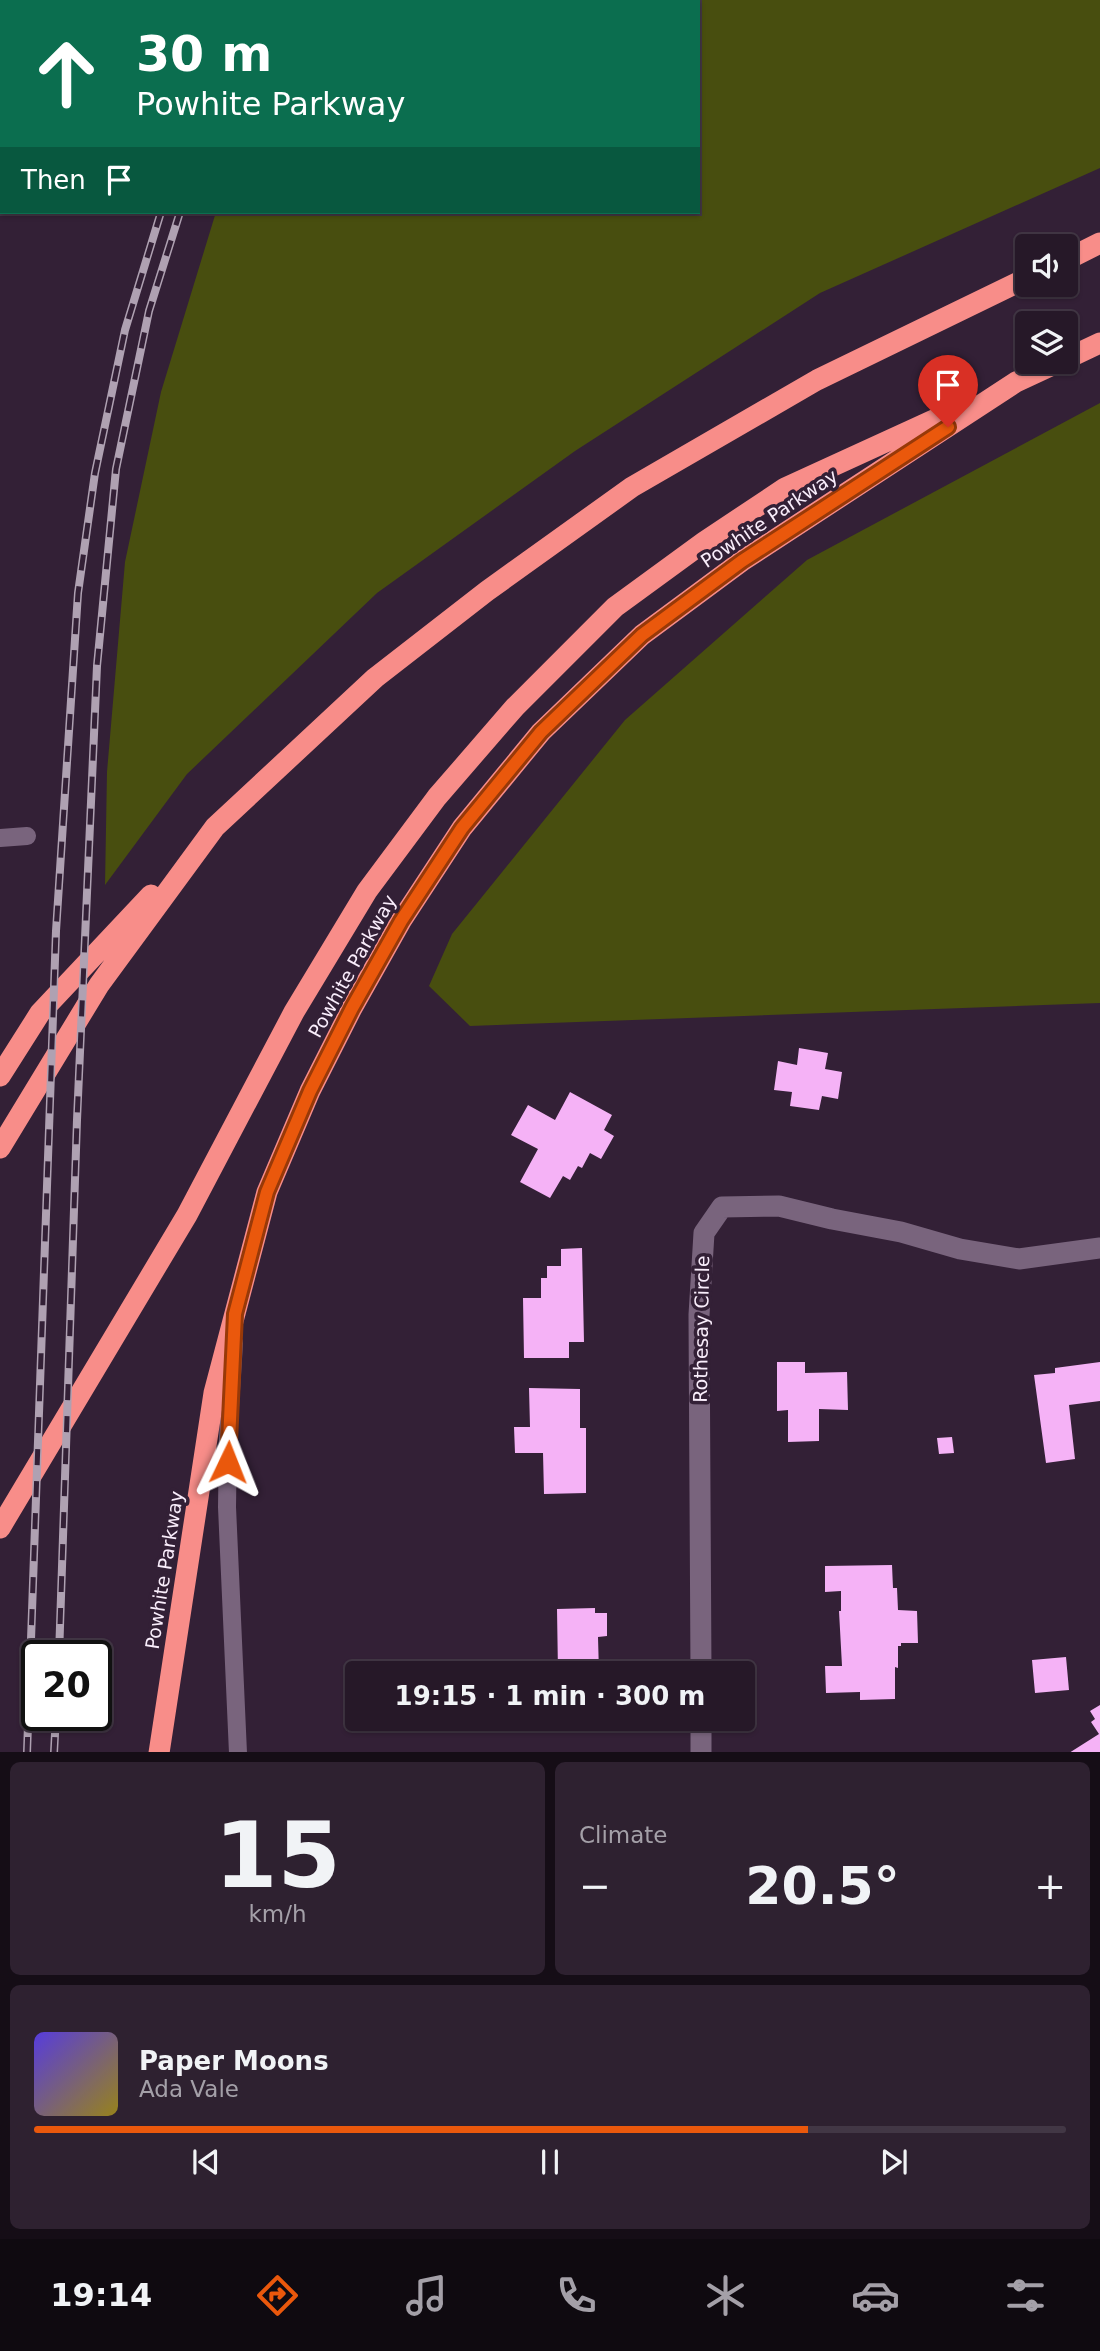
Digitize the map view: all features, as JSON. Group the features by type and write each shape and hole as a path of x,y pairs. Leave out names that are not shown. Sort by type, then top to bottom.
{"highway":[{"path":"1078,254 1100,243"},
{"path":"0,1076 40,1013 215,827 375,678 487,591 632,487 817,380 1015,284"},
{"path":"1078,353 1100,343"},
{"name":"Powhite Parkway","path":"159,1752 214,1393 267,1192 310,1091 352,1008 401,921 462,828 541,732 642,635 742,561 1016,382 1033,374"},
{"path":"0,1528 187,1215 294,1012 367,891 437,797 515,707 615,607 704,542 785,488 1016,382"},
{"path":"0,1148 99,985 215,827"}],"street":[{"name":"Rothesay Circle","path":"701,1661 699,1315 704,1233 722,1207 779,1206 901,1232 960,1249 1019,1259 1100,1248"},
{"path":"701,1731 701,1752"}],"lane":[{"path":"0,838 27,836"},
{"path":"235,1314 227,1507 238,1752"}],"green space":[{"path":"700,0 1100,0 1100,168 820,293 575,451 377,593 187,774 105,885 107,772 125,562 161,392 215,214 700,214"},
{"path":"1100,403 1100,1003 470,1026 429,986 452,934 625,720 807,560"}],"building":[{"path":"799,1048 828,1053 825,1069 842,1072 838,1099 822,1096 819,1110 790,1106 792,1092 774,1090 778,1061 797,1065"},
{"path":"570,1092 612,1115 604,1130 614,1136 601,1159 590,1153 582,1168 578,1166 570,1180 563,1176 550,1198 520,1182 538,1149 511,1135 528,1105 555,1120"},
{"path":"582,1248 584,1342 569,1342 569,1358 524,1358 523,1298 541,1298 541,1278 547,1278 547,1266 561,1266 561,1249"},
{"path":"777,1362 805,1362 805,1373 847,1372 848,1410 819,1409 819,1441 788,1442 788,1410 777,1411"},
{"path":"1100,1362 1100,1401 1069,1405 1075,1459 1046,1463 1034,1375 1055,1373 1055,1368"},
{"path":"529,1388 580,1389 580,1428 586,1428 586,1493 544,1494 543,1453 515,1453 514,1427 530,1427"},
{"path":"952,1437 954,1453 939,1454 937,1438"},
{"path":"892,1565 898,1610 917,1611 918,1643 901,1643 901,1646 898,1646 895,1699 860,1700 860,1692 826,1693 825,1666 842,1666 839,1611 841,1591 825,1592 825,1566"},
{"path":"595,1608 595,1613 607,1613 607,1636 598,1637 599,1661 558,1661 557,1609"},
{"path":"1066,1657 1069,1690 1035,1693 1032,1660"},
{"path":"1100,1705 1100,1752 1071,1752 1099,1734 1091,1722 1095,1719 1090,1711"}],"railway":[{"path":"27,1752 56,931 78,593 95,473 125,330 160,214"},
{"path":"60,1640 77,1120 97,666 116,469 149,311 179,214"},
{"path":"54,1752 55,1731"}],"route":[{"path":"228,1462 235,1314 267,1192 310,1091 352,1008 401,921 462,828 541,732 642,635 742,561 948,427"}]}
